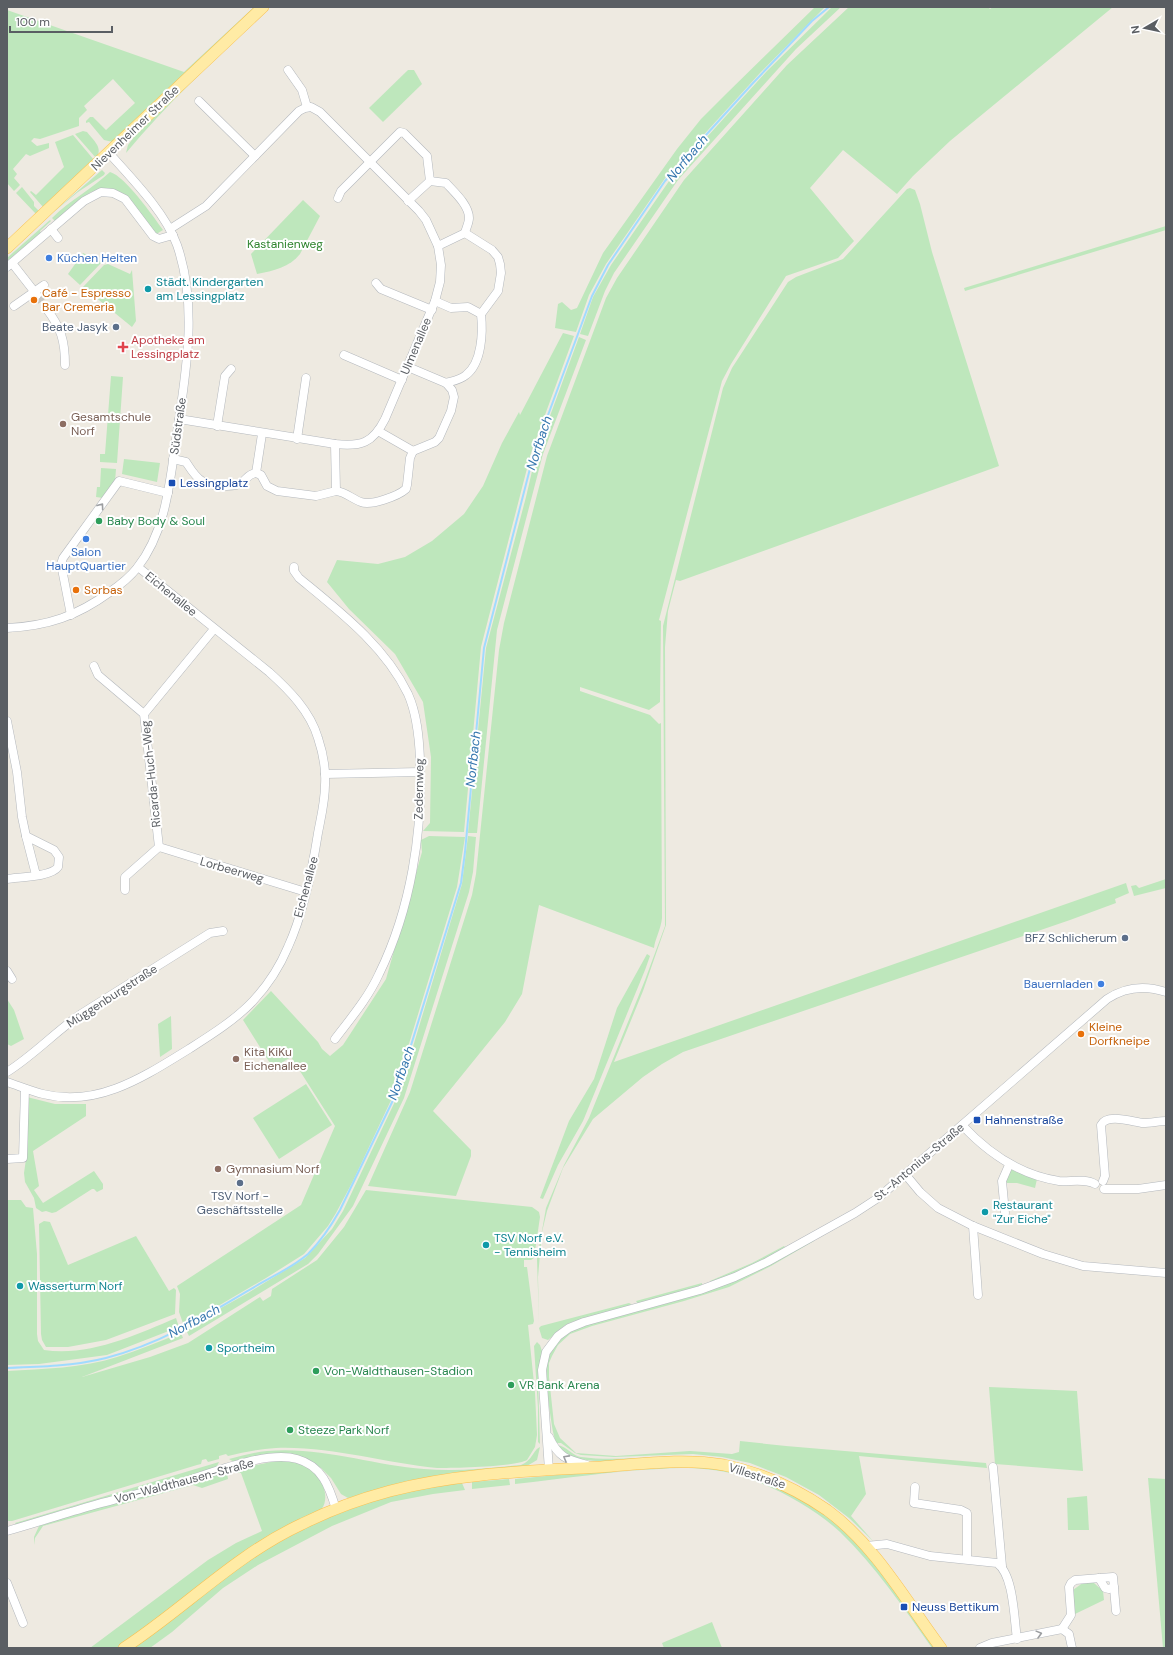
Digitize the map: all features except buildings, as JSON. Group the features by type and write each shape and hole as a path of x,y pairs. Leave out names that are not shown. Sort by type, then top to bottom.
{"main road":[{"name":"Nievenheimer Straße","path":"7,248 263,7"},
{"name":"Villestraße","path":"124,1648 245,1557 294,1528 336,1509 388,1491 420,1484 479,1476 549,1470 691,1462 721,1465 750,1472 781,1483 807,1497 836,1517 866,1546 941,1648"}],"street":[{"path":"36,293 9,265 88,198 101,192 108,192 125,199 157,242 206,206 299,111 307,107 302,90 288,70"},
{"path":"199,101 255,156"},
{"name":"Ulmenallee","path":"179,419 262,434 335,444 358,445 369,440 378,431 386,419 432,310 440,282 441,265 438,246 426,220 320,112 313,107 307,107"},
{"path":"338,198 341,191 398,134 402,132 427,156 430,181"},
{"name":"Südstraße","path":"7,628 43,624 71,615 97,601 130,575 138,567 155,538 162,519 168,493 187,356 188,312 180,253 172,232 151,203 109,153"},
{"path":"408,200 430,181 446,183 466,209 469,219 465,233 438,246"},
{"path":"51,229 58,238"},
{"path":"446,384 466,376 474,366 482,339 482,314 498,291 501,273 498,257 492,250 465,233"},
{"path":"376,283 381,289 432,310"},
{"path":"14,306 36,293 44,285"},
{"path":"435,301 451,308 468,307 482,314"},
{"path":"46,308 62,335 65,349 65,365"},
{"path":"344,355 402,380"},
{"path":"173,459 186,462 199,480 204,483 233,486 241,484 250,474 256,473 261,476 267,486 277,491 316,496 336,491 346,493 360,502 369,504 403,492 407,485 410,458 413,451 435,442 443,433 454,399 452,390 446,384 408,367"},
{"path":"217,426 225,376 231,368"},
{"path":"297,439 306,378"},
{"path":"378,431 413,451"},
{"path":"256,473 262,434"},
{"path":"335,444 336,491"},
{"path":"71,615 61,564 62,558 119,481 168,493"},
{"name":"Eichenallee","path":"7,1082 43,1094 65,1097 88,1096 113,1090 148,1074 219,1029 253,1001 277,968 288,948 306,892 316,850 322,813 325,774 318,738 314,726 298,702 269,672 138,567"},
{"name":"Zedernweg","path":"294,567 296,576 357,627 390,664 402,682 411,702 416,723 420,772 418,836 403,907 388,954 373,986 335,1039"},
{"path":"144,714 214,629"},
{"name":"Ricarda-Huch-Weg","path":"94,666 98,675 144,714 159,847"},
{"path":"7,721 10,744 18,772 22,817 36,875"},
{"path":"325,774 420,772"},
{"path":"7,879 50,873 56,870 60,864 59,857 54,850 26,836"},
{"path":"125,890 125,877 159,847"},
{"name":"Lorbeerweg","path":"159,847 306,892"},
{"name":"Müggenburgstraße","path":"7,1072 81,1014 210,933 223,931"},
{"path":"7,971 12,979"},
{"name":"St.-Antonius-Straße","path":"549,1470 542,1379 543,1364 550,1345 563,1332 584,1322 689,1294 717,1284 756,1268 803,1243 878,1198 1112,996 1123,991 1140,988 1157,989 1166,992"},
{"path":"7,1159 24,1158 25,1089"},
{"path":"1103,1185 1105,1176 1101,1125 1103,1122 1108,1120 1129,1119 1142,1123 1166,1121"},
{"path":"962,1125 980,1143 1009,1165 1048,1179 1088,1182 1095,1184 1098,1181 1111,1190 1138,1189 1166,1185"},
{"path":"1005,1213 1002,1181 1009,1165"},
{"path":"905,1174 932,1203 973,1226 1043,1254 1083,1266 1166,1273"},
{"path":"973,1226 978,1295"},
{"path":"547,1431 552,1444 562,1456 573,1461 598,1467"},
{"name":"Von-Waldthausen-Straße","path":"7,1531 90,1506 169,1486 241,1465 280,1457 304,1461 318,1470 327,1483 336,1509"},
{"path":"993,1467 1002,1566 1009,1585 1016,1639"},
{"path":"915,1487 914,1503 962,1510 967,1513 967,1560"},
{"path":"866,1546 887,1544 930,1556 993,1562 1002,1566"},
{"path":"980,1648 988,1643 1016,1639 1062,1629 1070,1617 1070,1584 1075,1580 1113,1577 1116,1611"},
{"path":"7,1583 24,1623"},
{"path":"1062,1629 1069,1634 1072,1648"}],"green space":[{"path":"254,7 258,7 113,142 104,140 89,122 86,123 86,121 90,117 93,117 106,130 135,103 113,79 84,106 87,110 79,118 79,126 40,139 34,138 31,141 37,146 49,143 49,148 30,156 26,154 13,169 17,174 14,178 20,185 14,191 7,183 7,10 184,72"},
{"path":"268,7 270,7 160,114 126,153 128,145 134,137"},
{"path":"815,7 825,7 760,73 668,174 606,264 589,295 576,332 555,328 558,304 562,302 571,310 577,308 603,253 677,149 701,119"},
{"path":"832,7 841,7 796,49 678,180 614,273 605,291 588,336 580,334 593,297 611,265 676,171 767,71"},
{"path":"849,7 988,7 990,9 993,7 1113,7 950,141 913,176 897,194 843,150 810,188 854,241 838,258 786,276 722,381 659,620 661,621 660,702 649,710 580,687 580,691 650,715 659,724 661,723 662,918 654,948 539,905 522,994 505,1022 433,1111 471,1150 471,1156 456,1196 368,1186 410,1092 472,895 476,874 499,650 504,623 547,456 606,298 617,278 684,180 787,65"},
{"path":"408,70 414,70 422,84 383,122 369,108"},
{"path":"83,131 87,132 97,144 99,151 96,158 75,134"},
{"path":"73,135 94,160 43,207 30,192 31,191 36,195 64,167 55,142"},
{"path":"102,170 105,173 104,175 78,192 50,215"},
{"path":"110,172 116,175 131,188 163,230 155,233 129,199 100,190 91,192 85,196 55,221 52,218"},
{"path":"22,187 39,211 36,214 16,193"},
{"path":"910,188 915,190 920,204 932,252 999,466 680,581 676,580 668,611 665,647 666,925 643,991 614,1062 1126,883 1129,893 1115,899 1116,903 1070,920 683,1052 643,1077 593,1119 563,1168 547,1211 542,1232 538,1277 539,1322 537,1259 546,1208 564,1165 589,1118 645,980 665,926 663,626 723,388 732,368 788,282 796,277 843,259 907,189"},
{"name":"Kastanienweg","path":"303,200 320,216 300,254 286,265 275,270 257,274 251,254"},
{"path":"50,220 51,221 40,231 41,233 7,261 7,258"},
{"path":"1166,226 1166,230 965,291 964,288"},
{"path":"83,253 102,262 80,285 68,274"},
{"path":"108,264 130,274 132,270 136,321 132,327 83,287 104,265"},
{"path":"563,333 574,336 531,453 481,647 464,832 423,831 430,823 431,757 423,702 395,654 349,609 327,582 337,560 378,564 405,557 432,541 464,514 483,486 502,443 519,412 520,415"},
{"path":"579,337 586,340 543,454 497,630 477,833 468,833 486,648 536,454"},
{"path":"111,376 123,377 117,463 100,462 100,454 105,454"},
{"path":"124,459 160,463 157,482 122,474"},
{"path":"101,468 116,469 115,482 103,498 96,497 97,487 100,487"},
{"path":"429,836 465,837 457,887 393,1096 353,1181 328,1226 304,1254 184,1326 179,1312 180,1294 177,1286 301,1205 335,1126 291,1057 273,1068 243,1020 271,991 318,1042 322,1049 330,1056 343,1045 386,979 422,852 421,840"},
{"path":"468,836 476,837 473,872 469,892 404,1098 353,1206 318,1254 308,1264 189,1336 185,1328 248,1293 305,1258 332,1229 343,1211 399,1093 462,884"},
{"path":"1166,879 1166,888 1134,896 1131,886 1136,885 1139,888"},
{"path":"647,954 650,956 645,970 583,1121 558,1165 543,1199 540,1198 569,1121 594,1079 617,1008"},
{"path":"7,999 14,1010 24,1039 11,1046 7,1044"},
{"path":"171,1016 172,1049 160,1057 158,1024"},
{"path":"306,1084 332,1125 279,1159 253,1118"},
{"path":"27,1097 55,1104 86,1104 86,1116 33,1151 39,1186 34,1190 43,1203 94,1171 103,1184 103,1189 97,1192 92,1189 56,1212 42,1212 36,1208 34,1198 25,1182 24,1173 26,1159"},
{"path":"1010,1168 1037,1179 1035,1188 1017,1183 1007,1183 1006,1181"},
{"name":"Von-Waldthausen-Stadion","path":"366,1190 532,1207 539,1212 540,1217 534,1258 531,1260 524,1260 524,1267 527,1267 534,1321 533,1324 528,1325 535,1393 537,1435 535,1447 527,1460 498,1466 437,1468 337,1452 297,1448 264,1449 228,1456 226,1454 219,1456 219,1459 208,1462 206,1459 202,1460 201,1464 8,1521 7,1371 35,1370 91,1364 117,1357 181,1333 183,1338 82,1377 150,1357 188,1343 260,1297 263,1301 271,1296 272,1289 317,1260 344,1227"},
{"path":"7,1200 21,1200 26,1207 33,1208 37,1254 37,1334 38,1341 44,1350 78,1350 112,1343 176,1318 179,1327 107,1355 39,1364 7,1365"},
{"path":"44,1221 50,1222 68,1265 136,1236 169,1291 174,1288 176,1290 175,1314 106,1340 68,1347 46,1347 42,1340 41,1334 39,1224"},
{"path":"811,1241 814,1241 771,1266 729,1287 592,1326 570,1334 558,1345 549,1363 554,1424 560,1438 576,1453 616,1456 690,1451 732,1454 739,1452 740,1441 986,1463 987,1468 859,1456 866,1494 851,1516 873,1541 849,1518 819,1495 786,1477 750,1463 722,1457 693,1454 614,1457 581,1455 575,1453 561,1443 556,1443 546,1380 549,1358 559,1340 582,1326 686,1298"},
{"path":"784,1246 786,1248 740,1272 711,1282 710,1281 752,1263"},
{"path":"702,1283 702,1286 638,1304 636,1301"},
{"path":"629,1303 631,1304 630,1306 572,1322 564,1326 548,1340 542,1338 539,1328 541,1326"},
{"path":"537,1342 542,1351 538,1379 540,1444 538,1442 538,1408 534,1346"},
{"path":"989,1387 1077,1391 1083,1471 995,1464"},
{"path":"557,1445 564,1447 575,1455 581,1457 622,1459 689,1457 626,1462 591,1461 566,1454"},
{"path":"540,1447 537,1460 527,1466 348,1498 341,1494 331,1478 321,1468 305,1459 234,1462 229,1459 253,1453 287,1450 326,1453 404,1467 436,1470 461,1470 521,1465 525,1463"},
{"path":"276,1461 298,1463 310,1468 318,1476 324,1488 325,1494 324,1505 321,1510 117,1648 90,1648 208,1560 236,1543 262,1531 241,1473 237,1473 236,1469"},
{"path":"219,1462 217,1466 204,1473 16,1525 15,1523"},
{"path":"703,1467 734,1471 789,1491 836,1522 872,1560 904,1603 903,1605 906,1609 908,1609 937,1648 932,1648 877,1573 853,1545 829,1522 804,1505 776,1490 748,1478 725,1472 697,1468 629,1471 661,1468"},
{"path":"610,1470 613,1472 618,1472 515,1484 515,1479"},
{"path":"227,1472 228,1479 202,1488 193,1485 43,1526 35,1538 34,1545 34,1537 39,1526 91,1509"},
{"path":"1148,1478 1166,1479 1166,1648 1163,1648"},
{"path":"509,1479 510,1485 472,1489 472,1482"},
{"path":"462,1483 465,1490 391,1502 332,1526 258,1565 223,1588 172,1632 150,1648 130,1648 258,1553 306,1528 385,1496 405,1491"},
{"path":"1087,1496 1089,1530 1068,1530 1067,1498"},
{"path":"1084,1582 1094,1583 1103,1591 1104,1600 1075,1614 1072,1602 1073,1590"},
{"path":"712,1622 722,1648 664,1648 662,1643"}],"waterway":[{"name":"Norfbach","path":"7,1368 57,1366 82,1363 106,1358 146,1345 184,1327 296,1263 308,1254 317,1244 337,1216 396,1094 461,883 484,648 534,453 592,296 608,265 665,181 753,83 812,21 829,7"}],"tunnel":[{"path":"37,295 46,308"}],"place":[{"name":"Küchen Helten","path":"49,258"},
{"name":"Städt. Kindergarten am Lessingplatz","path":"148,289"},
{"name":"Café - Espresso Bar Cremeria","path":"34,300"},
{"name":"Beate Jasyk","path":"116,327"},
{"name":"Apotheke am Lessingplatz","path":"123,347"},
{"name":"Gesamtschule Norf","path":"63,424"},
{"name":"Lessingplatz","path":"172,483"},
{"name":"Baby Body & Soul","path":"99,521"},
{"name":"Salon HauptQuartier","path":"86,539"},
{"name":"Sorbas","path":"76,590"},
{"name":"BFZ Schlicherum","path":"1125,938"},
{"name":"Bauernladen","path":"1101,984"},
{"name":"Kleine Dorfkneipe","path":"1081,1034"},
{"name":"Kita KiKu Eichenallee","path":"236,1059"},
{"name":"Hahnenstraße","path":"977,1120"},
{"name":"Gymnasium Norf","path":"218,1169"},
{"name":"TSV Norf - Geschäftsstelle","path":"240,1183"},
{"name":"Restaurant \"Zur Eiche\"","path":"985,1212"},
{"name":"TSV Norf e.V. - Tennisheim","path":"486,1245"},
{"name":"Wasserturm Norf","path":"20,1286"},
{"name":"Sportheim","path":"209,1348"},
{"name":"Von-Waldthausen-Stadion","path":"316,1371"},
{"name":"VR Bank Arena","path":"511,1385"},
{"name":"Steeze Park Norf","path":"290,1430"},
{"name":"Neuss Bettikum","path":"904,1607"}]}
